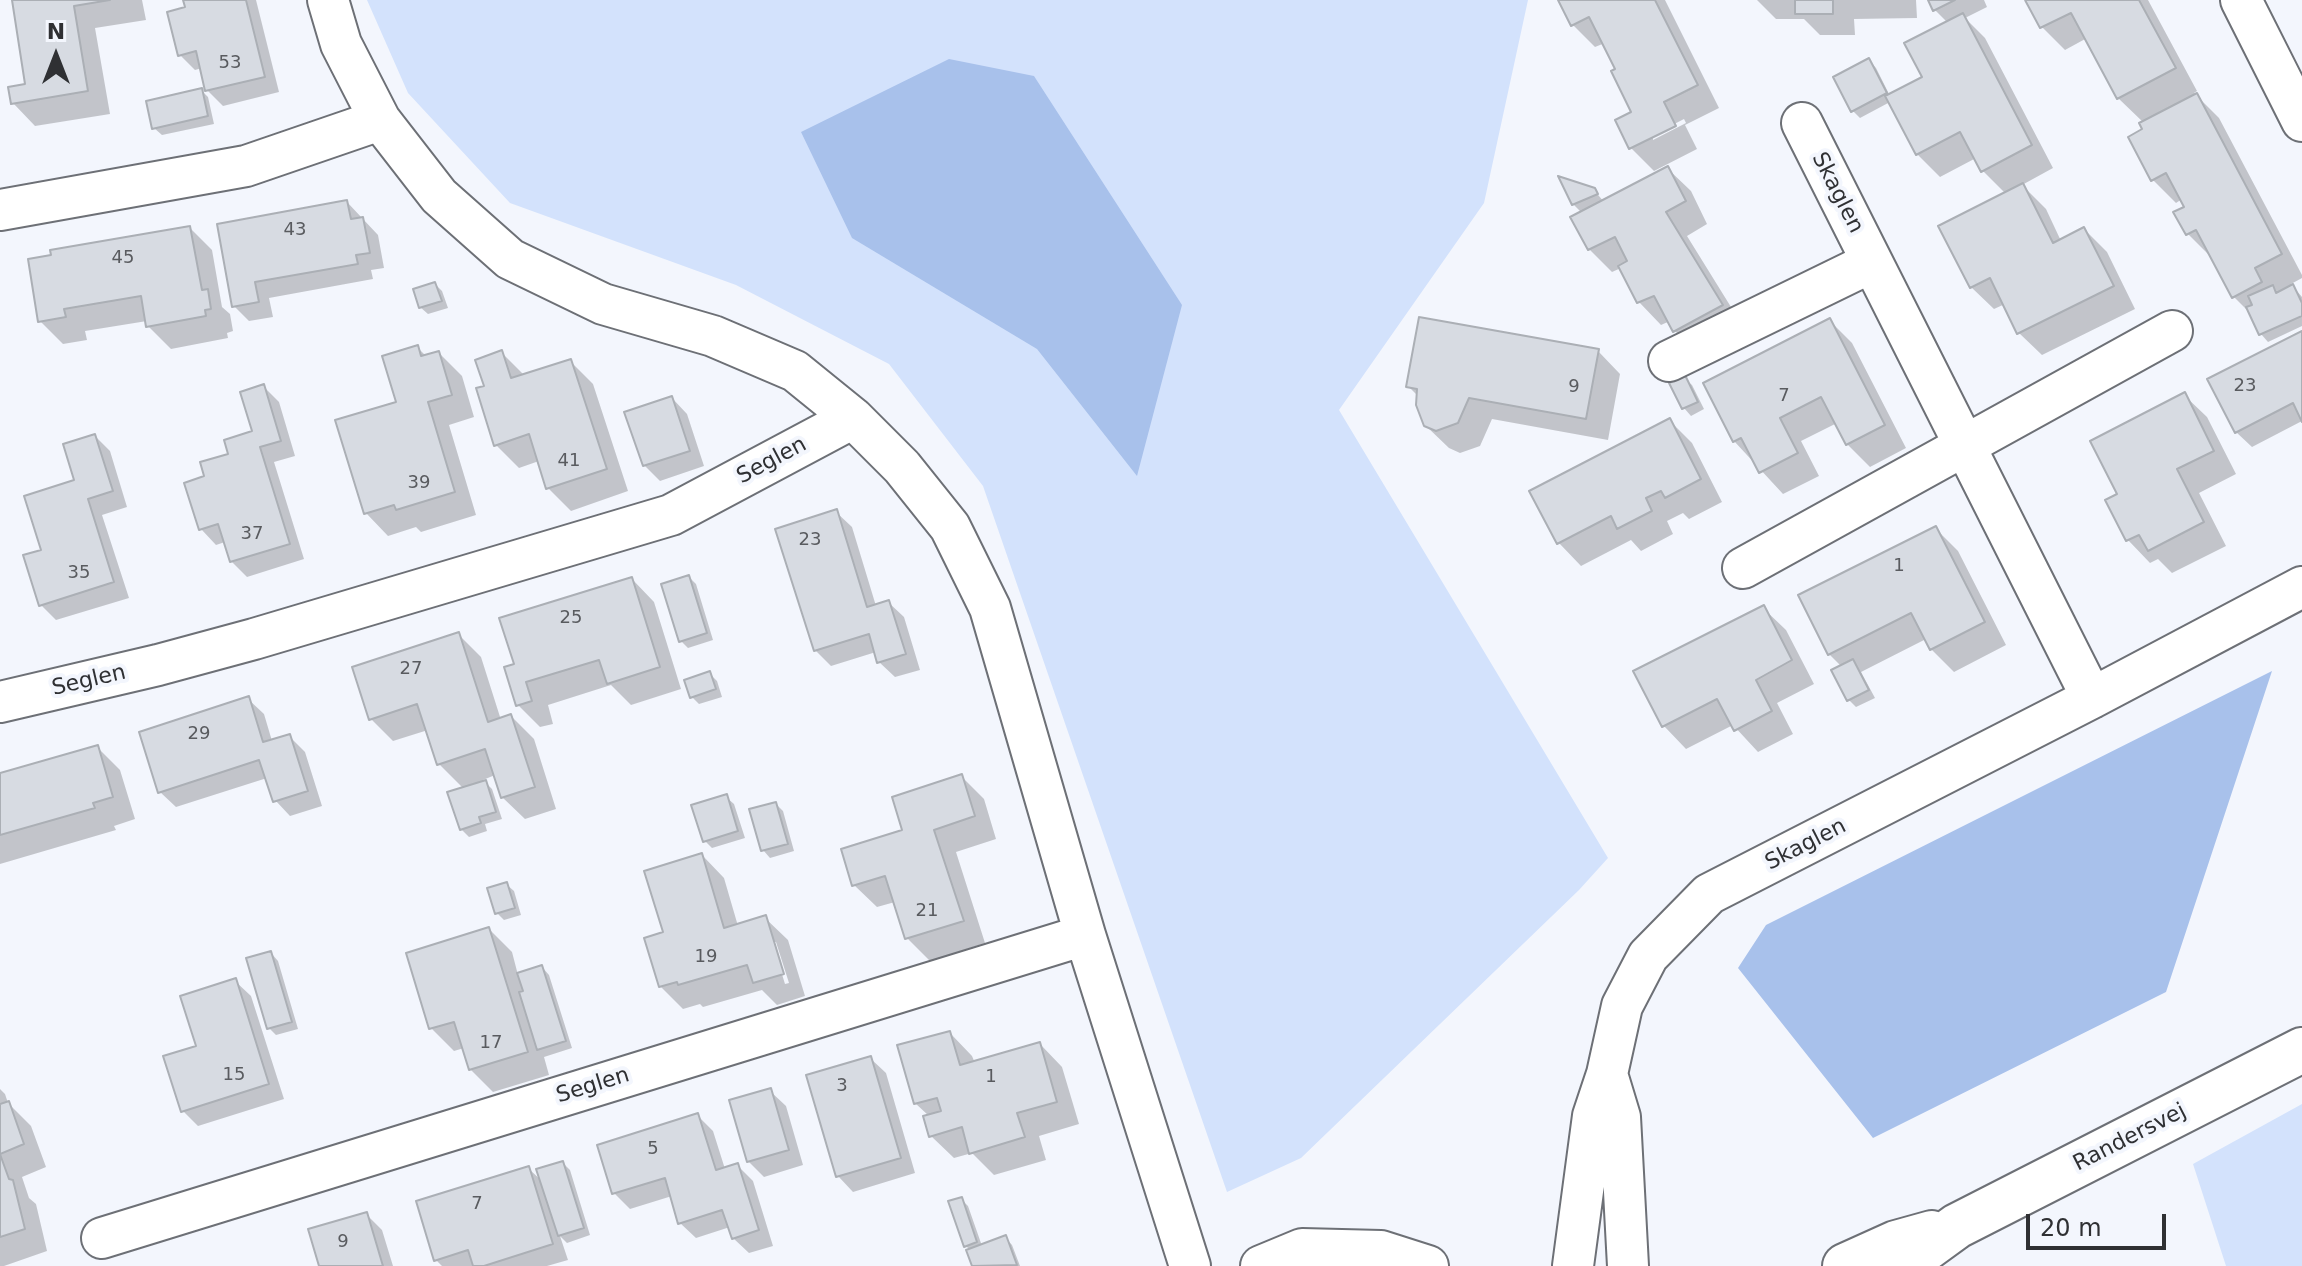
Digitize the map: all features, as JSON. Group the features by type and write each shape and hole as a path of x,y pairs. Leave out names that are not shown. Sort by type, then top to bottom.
{"street":[{"path":"328,0 341,44 380,120 439,196 510,259 603,304 713,336 795,371 853,418 902,467 950,527 990,608 1085,935 1190,1266"},
{"path":"2241,0 2302,121"},
{"path":"0,210 246,166 380,120"},
{"name":"Skaglen","path":"1802,123 2092,698"},
{"path":"1669,361 1872,262"},
{"path":"1743,568 2172,331"},
{"name":"Seglen","path":"0,702 254,639 671,515 853,418"},
{"name":"Skaglen","path":"1573,1266 1593,1116 1607,1074 1622,1006 1648,956 1709,894 2302,587"},
{"name":"Seglen","path":"102,1238 1085,935"},
{"name":"Randersvej","path":"1902,1266 1957,1226 2302,1050"},
{"name":"Skaglen","path":"1607,1074 1620,1117 1628,1266"},
{"name":"Randersvej","path":"1845,1266 1896,1243 1957,1226"},
{"path":"1261,1266 1302,1249 1381,1251 1428,1266"}],"shaded area":[{"path":"367,0 1528,0 1484,203 1339,410 1608,858 1579,890 1301,1158 1227,1192 983,486 889,364 736,285 510,203 408,93"},
{"path":"949,59 1034,76 1182,305 1137,476 1037,349 852,238 801,132"},
{"path":"2272,671 2166,992 1873,1138 1738,968 1766,925"},
{"path":"2302,1104 2302,1266 2226,1266 2193,1164"}],"building":[{"path":"12,0 110,0 74,6 88,91 11,104 8,87 25,84"},
{"path":"183,0 246,0 265,77 205,91 196,51 178,56 167,12 185,7"},
{"path":"1558,0 1655,0 1698,85 1664,102 1676,126 1629,149 1615,120 1631,112 1611,71 1615,69 1589,17 1571,26"},
{"path":"1795,0 1833,0 1833,14 1795,14"},
{"path":"1928,0 1955,0 1933,11"},
{"path":"2025,0 2139,0 2176,68 2117,99 2071,13 2040,28"},
{"path":"1963,13 2032,145 1981,172 1960,132 1916,155 1885,96 1922,77 1904,43"},
{"path":"1869,58 1887,93 1851,112 1833,77"},
{"path":"202,88 208,116 152,129 146,101"},
{"path":"2197,93 2282,254 2255,268 2262,282 2232,298 2196,230 2186,235 2173,212 2184,207 2166,173 2151,181 2128,137 2142,129 2139,123"},
{"path":"1668,166 1686,201 1666,212 1723,305 1673,332 1654,296 1637,303 1618,266 1627,261 1615,237 1588,250 1570,217"},
{"path":"1558,176 1595,188 1598,194 1572,205"},
{"path":"2023,183 2053,243 2084,227 2114,286 2017,334 1990,278 1970,288 1938,226"},
{"path":"347,200 351,219 363,217 370,253 356,255 358,264 255,282 259,302 232,307 217,224"},
{"path":"190,226 202,290 208,289 211,309 205,310 206,316 146,327 141,296 64,309 66,317 38,322 28,259 51,255 50,250"},
{"path":"435,282 442,301 419,308 413,289"},
{"path":"2293,284 2302,303 2302,316 2259,335 2246,307 2252,305 2248,296 2273,285 2276,293"},
{"path":"1419,317 1599,349 1586,419 1469,398 1458,423 1436,431 1424,426 1416,405 1417,389 1406,387"},
{"path":"1830,318 1885,425 1846,445 1821,397 1780,418 1798,453 1759,473 1741,438 1733,442 1703,383"},
{"path":"2302,331 2302,422 2293,403 2235,433 2207,379"},
{"path":"418,345 421,356 439,351 452,395 428,402 455,492 396,510 394,505 364,514 335,420 396,402 382,356"},
{"path":"502,350 511,378 571,359 607,469 546,489 529,434 494,446 476,388 484,386 475,360"},
{"path":"1685,375 1698,402 1682,409 1669,383"},
{"path":"264,384 281,441 260,447 290,544 230,562 218,524 199,530 184,483 204,476 200,462 228,454 224,440 252,431 240,392"},
{"path":"2185,392 2214,451 2177,469 2204,522 2148,551 2139,535 2126,541 2105,500 2117,494 2090,441"},
{"path":"672,396 690,451 643,466 624,412"},
{"path":"1670,418 1701,479 1665,498 1661,491 1646,498 1652,511 1617,529 1611,516 1557,544 1529,491"},
{"path":"95,434 113,491 88,499 114,582 39,606 23,555 41,550 24,496 74,480 63,444"},
{"path":"837,509 867,607 889,600 906,654 877,663 869,634 814,651 775,529"},
{"path":"1936,526 1985,622 1930,650 1911,613 1828,655 1798,595"},
{"path":"689,575 707,633 679,642 661,584"},
{"path":"632,577 660,667 607,684 599,660 526,682 532,701 516,706 504,667 514,664 499,618"},
{"path":"1764,605 1792,660 1756,680 1772,711 1734,731 1717,699 1662,727 1633,671"},
{"path":"459,632 488,722 511,714 535,787 501,798 485,749 437,765 417,704 369,720 352,667"},
{"path":"1853,659 1869,690 1847,701 1831,670"},
{"path":"710,671 716,689 690,698 684,680"},
{"path":"249,696 263,742 290,734 308,791 273,802 259,760 158,793 139,732"},
{"path":"98,745 113,797 93,803 95,808 0,835 0,773"},
{"path":"962,774 975,816 934,830 964,921 905,939 885,876 852,886 841,849 902,830 892,797"},
{"path":"486,780 496,812 479,817 481,823 460,830 447,792"},
{"path":"727,794 738,831 703,842 691,805"},
{"path":"776,802 788,844 761,851 749,809"},
{"path":"702,853 724,928 766,915 784,974 753,983 747,965 678,985 677,982 659,987 644,938 663,932 644,871"},
{"path":"507,882 515,908 495,914 487,888"},
{"path":"489,927 528,1052 469,1070 454,1022 429,1029 406,953"},
{"path":"271,951 292,1022 267,1029 246,958"},
{"path":"542,965 566,1041 537,1050 519,992 523,991 517,973"},
{"path":"236,978 269,1084 181,1112 163,1056 196,1046 180,996"},
{"path":"950,1031 960,1065 1040,1042 1057,1102 1017,1113 1025,1137 969,1154 962,1127 929,1137 923,1116 941,1111 937,1098 914,1104 897,1045"},
{"path":"871,1056 901,1158 836,1177 806,1075"},
{"path":"771,1088 789,1150 747,1162 729,1100"},
{"path":"9,1101 24,1144 0,1154 0,1104"},
{"path":"698,1113 716,1170 738,1163 759,1230 732,1239 722,1210 678,1224 665,1178 612,1194 597,1145"},
{"path":"0,1154 9,1179 13,1180 25,1229 0,1237"},
{"path":"563,1161 584,1228 558,1236 536,1169"},
{"path":"529,1166 553,1244 484,1266 473,1266 468,1250 434,1261 416,1201"},
{"path":"962,1197 977,1242 964,1247 948,1201"},
{"path":"367,1212 383,1266 319,1266 308,1229"},
{"path":"1006,1235 1017,1265 972,1266 966,1250"}]}
